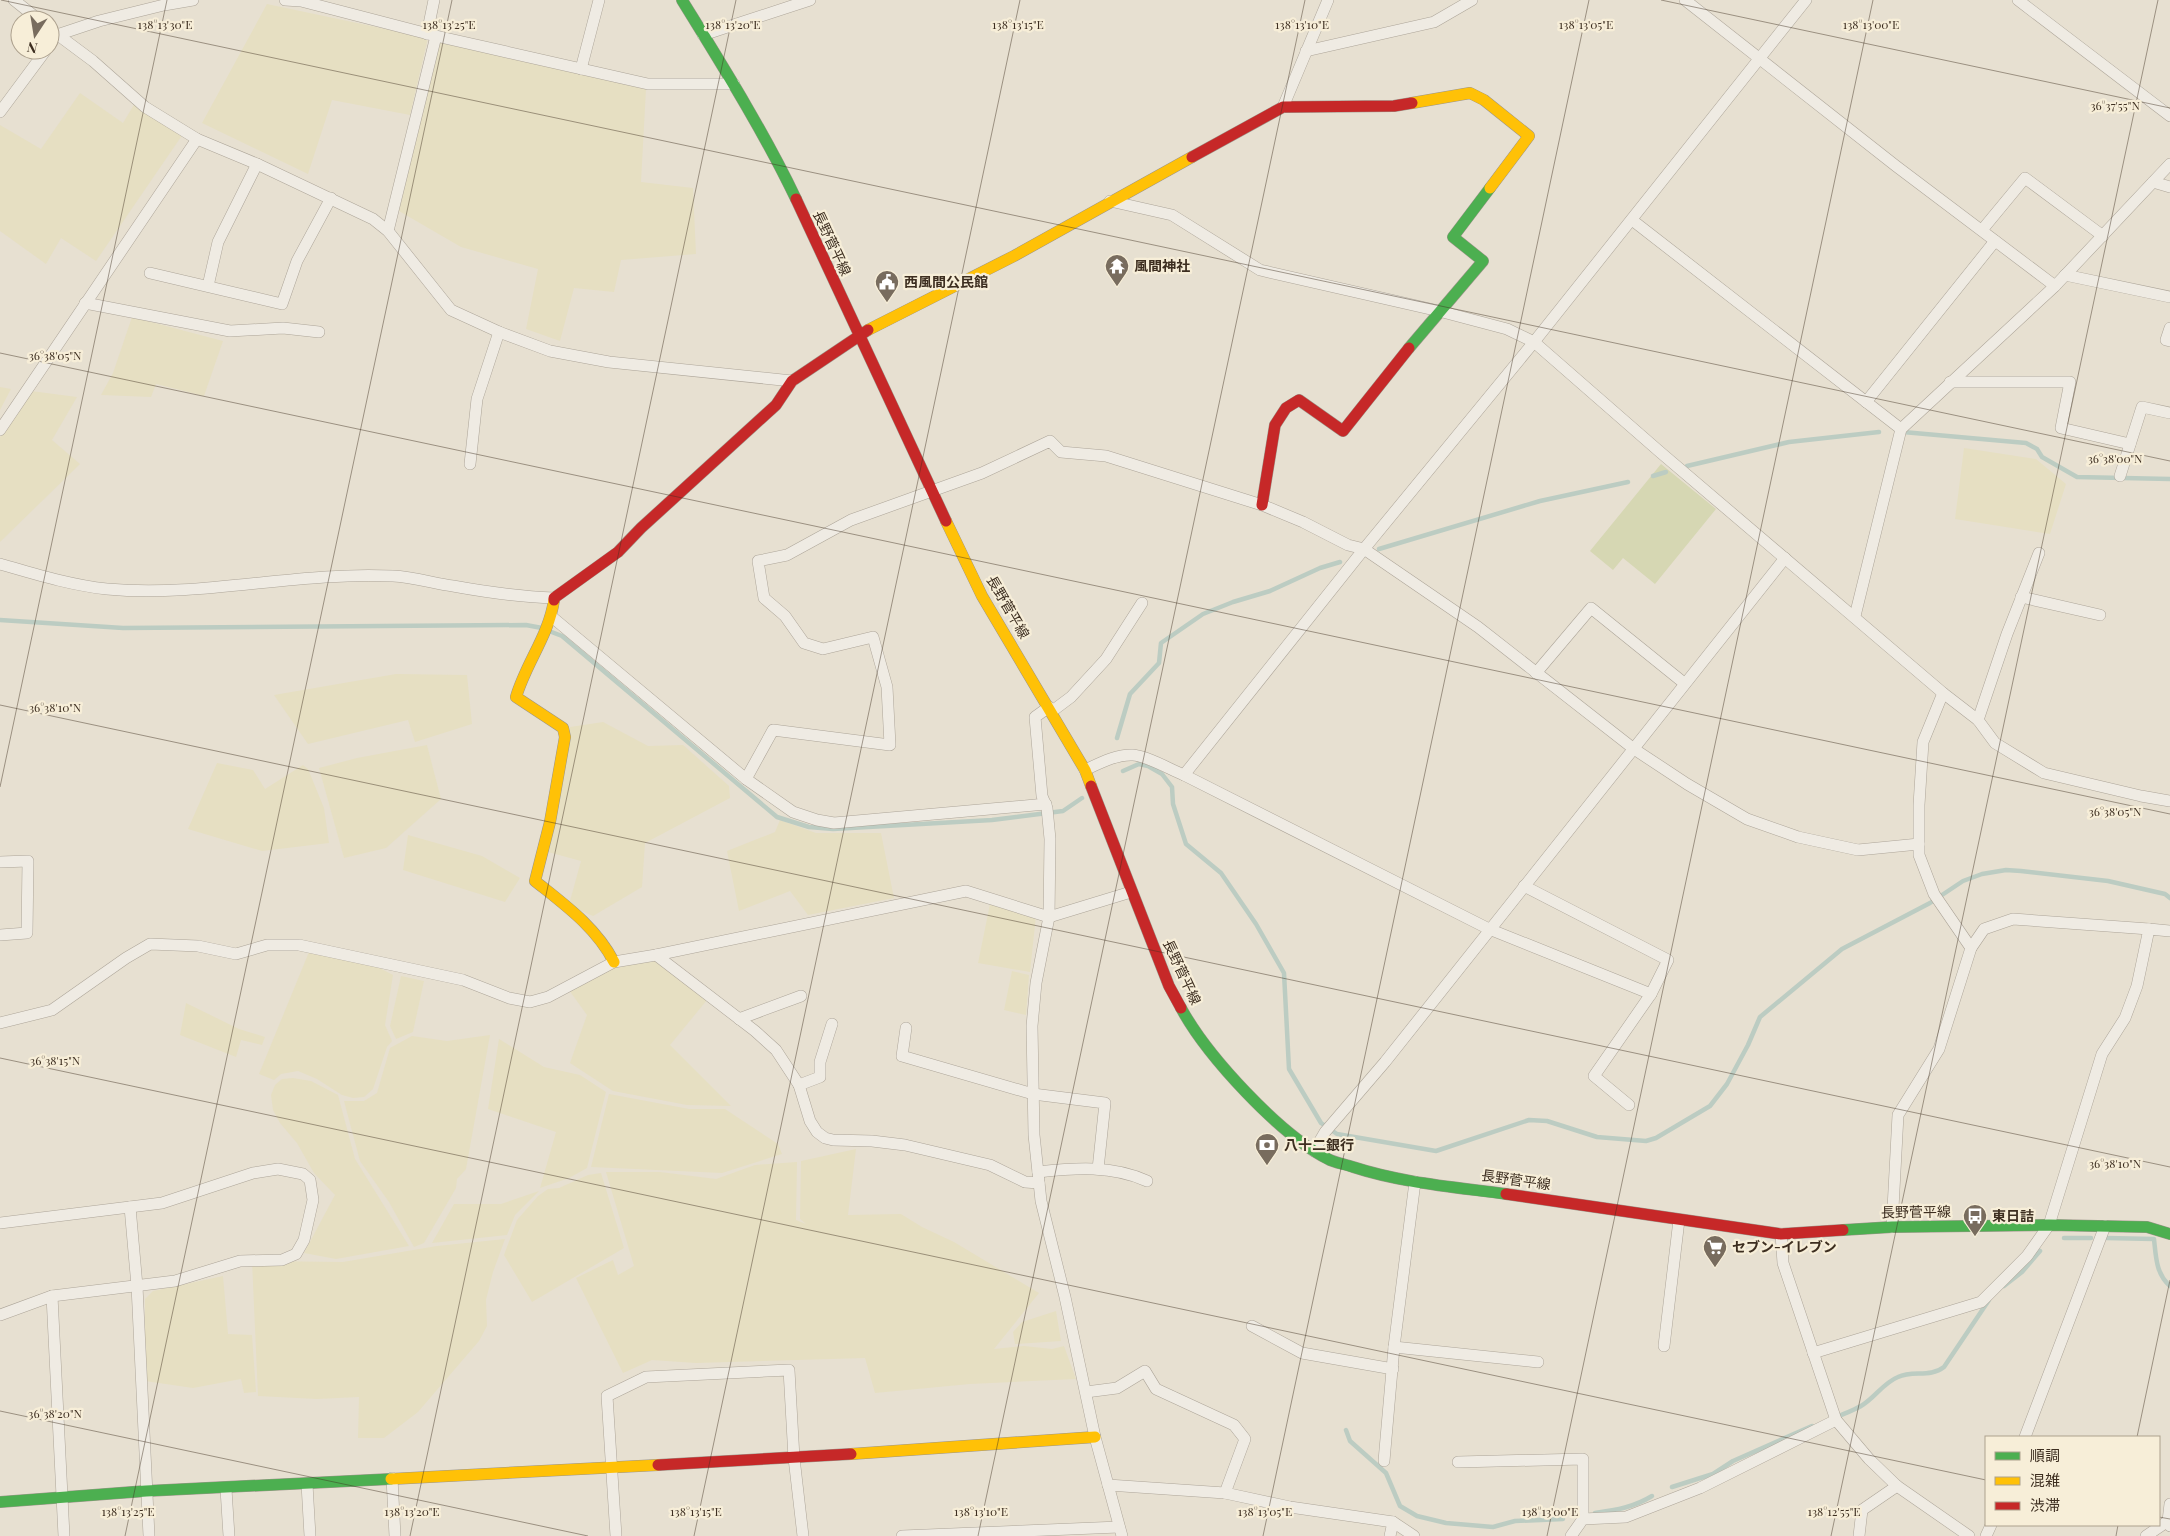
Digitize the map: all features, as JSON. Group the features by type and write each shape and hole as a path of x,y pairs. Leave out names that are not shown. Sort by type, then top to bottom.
{"street":[{"path":"14,0 26,10"},
{"path":"60,33 98,21 193,0"},
{"path":"285,0 301,0 432,35 648,84 734,84"},
{"path":"388,231 432,35 434,0"},
{"path":"581,68 598,0"},
{"name":"長野菅平線","path":"682,0 702,36 734,84 781,168 982,596 1085,770 1169,986 1188,1021 1229,1074 1268,1116 1314,1151 1328,1159 1364,1172 1415,1182 1540,1198 1781,1234 1892,1227 2049,1225 2147,1228 2170,1234"},
{"path":"702,36 810,0"},
{"path":"1283,108 1328,0"},
{"path":"1306,51 1434,22 1472,0"},
{"path":"1685,0 2055,286"},
{"path":"1184,776 1364,549 1632,220 1806,0"},
{"path":"2018,0 2170,116"},
{"path":"60,41 92,61 145,107 197,139 258,164 373,219 388,231 451,310 500,332 550,351 609,362 792,381"},
{"path":"1,110 38,60"},
{"path":"0,564 46,578 107,589 210,587 300,578 394,576 468,589 528,597 554,598 618,552 776,406 792,381 878,323 1014,256 1110,201 1283,108 1394,106 1470,93 1484,100 1529,136 1453,237 1483,261 1463,286 1439,311 1343,431 1299,400 1286,408 1275,425 1262,505"},
{"path":"0,430 197,139"},
{"path":"208,286 218,242 258,164"},
{"path":"1855,616 1901,429 2055,286 2170,164"},
{"path":"1982,230 2026,178 2103,236"},
{"path":"2153,182 2170,187"},
{"path":"150,273 282,304 297,261 332,198"},
{"path":"1110,201 1172,215 1260,270 1439,311 1506,329 1534,342 1943,693 1978,720 1995,743 2044,773 2170,801"},
{"path":"1632,220 1901,429"},
{"path":"1866,402 1995,241"},
{"path":"2066,275 2170,297"},
{"path":"85,303 230,332 283,328 319,332"},
{"path":"2170,328 2166,340 2170,341"},
{"path":"470,464 477,399 500,332"},
{"path":"1950,382 2070,382 2062,428 2130,444"},
{"path":"2120,476 2142,408 2170,413"},
{"path":"746,779 773,730 890,745 887,687 873,637 823,649 804,643 784,616 764,598 758,561 787,555 851,520 982,473 1050,441 1061,452 1106,456 1262,505 1303,522 1348,545 1364,549 1478,626 1634,749 1686,784 1747,819 1798,837 1858,850 1919,844"},
{"path":"1978,720 2006,634 2039,553"},
{"path":"1314,1151 1328,1128 1385,1062 1785,558"},
{"path":"554,598 545,635 526,669 516,697 563,728 565,737 550,822 536,881 592,928 608,947 614,962"},
{"path":"2021,598 2100,615"},
{"path":"902,1536 1120,1531 1095,1437 1065,1297 1040,1201 1034,1135 1032,1026 1036,983 1049,917 1047,810 1042,796 1034,717 1071,697 1106,659 1142,603"},
{"path":"1536,673 1591,608 1684,683"},
{"path":"550,620 746,779 793,812 817,820 834,823 1047,810"},
{"path":"1943,693 1923,742 1919,805 1919,856 1937,899 1971,948"},
{"path":"1085,770 1109,759 1134,755 1184,776 1489,929 1651,994"},
{"path":"0,862 28,861 28,933 0,934"},
{"path":"1524,886 1668,960 1651,994 1594,1076 1629,1105"},
{"path":"0,1023 52,1010 126,958 150,944 198,946 236,954 267,945 299,945 463,980 509,998 530,1002 548,997 614,962 966,891 1049,917 1131,892"},
{"path":"1892,1227 1898,1115 1939,1049 1971,948 1984,929 2012,919 2170,931"},
{"path":"1813,1353 1981,1302 2027,1256 2049,1225 2102,1054 2125,1018 2137,986 2149,929"},
{"path":"656,955 776,1050 799,1085 810,1122 817,1132 825,1138 905,1145 990,1165 1024,1182 1082,1168 1129,1173 1147,1181"},
{"path":"739,1019 801,996"},
{"path":"799,1085 820,1077 820,1062 832,1024"},
{"path":"906,1028 902,1056 1033,1094 1105,1103 1098,1169"},
{"path":"0,1223 162,1203 253,1173 278,1169 303,1174 310,1180 313,1200 304,1240 296,1254 282,1260 240,1261 175,1281 52,1296 0,1315"},
{"path":"1384,1461 1394,1347 1415,1182"},
{"path":"130,1207 137,1286 149,1536"},
{"path":"1664,1346 1680,1220"},
{"path":"2025,1436 2104,1226"},
{"path":"1781,1234 1783,1263 1836,1420 1869,1459 1898,1486 1969,1536"},
{"path":"52,1296 64,1536"},
{"path":"1252,1326 1302,1353 1393,1369"},
{"path":"1394,1347 1538,1362"},
{"path":"616,1536 610,1468 607,1396 646,1377 789,1370 794,1458 803,1536"},
{"path":"1086,1392 1117,1388 1145,1371 1156,1389 1234,1426 1245,1439 1225,1493"},
{"path":"1583,1519 1626,1516 1700,1488 1836,1420"},
{"path":"0,1502 146,1491 226,1489 392,1478 794,1458 1095,1437"},
{"path":"1458,1462 1582,1459 1583,1519 1571,1536"},
{"path":"392,1478 395,1536"},
{"path":"306,1484 310,1536"},
{"path":"1108,1485 1225,1493 1290,1507 1393,1522 1414,1536"},
{"path":"1859,1536 1862,1510 1898,1486"},
{"path":"226,1489 229,1536"},
{"path":"2146,1536 2169,1523 2170,1504"},
{"path":"1390,1536 1393,1522"}],"shaded area":[{"path":"267,4 428,38 410,115 332,100 308,174 202,123"},
{"path":"439,41 646,89 641,182 693,188 696,254 621,260 614,292 574,288 560,341 526,329 538,269 461,247 399,211"},
{"path":"80,93 123,123 135,103 183,134 96,261 61,238 46,264 0,231 0,125 41,149"},
{"path":"132,317 223,341 204,396 156,384 151,397 101,395 113,373"},
{"path":"0,387 11,389 0,410"},
{"path":"31,391 77,397 52,440 80,464 0,542 0,437"},
{"path":"1964,448 2036,459 2066,484 2050,534 1955,519"},
{"path":"396,674 467,675 472,724 415,742 408,720 308,744 274,695"},
{"path":"603,722 648,746 683,745 729,786 730,798 645,843 642,887 593,916 577,909 570,901 581,861 548,852 570,727"},
{"path":"427,745 441,799 386,848 344,858 319,768 357,758"},
{"path":"217,763 253,770 265,789 303,765 308,769 324,808 329,843 262,851 188,829"},
{"path":"780,820 816,833 881,833 894,898 808,915 790,891 739,911 727,851 775,832"},
{"path":"408,835 482,856 520,878 505,902 403,870"},
{"path":"990,904 1036,916 1030,972 978,963"},
{"path":"309,952 376,966 393,975 385,1025 392,1041 387,1047 373,1089 364,1097 353,1098 342,1095 317,1079 298,1071 281,1074 274,1080 259,1074"},
{"path":"655,958 707,1000 670,1045 731,1106 687,1105 613,1091 570,1063 587,1015 569,990 614,966"},
{"path":"1012,971 1029,975 1026,1015 1004,1010"},
{"path":"401,976 424,981 413,1032 396,1039 390,1026"},
{"path":"186,1003 239,1029 265,1037 262,1045 241,1040 236,1057 180,1035"},
{"path":"490,1035 466,1169 457,1179 456,1188 424,1243 414,1247 389,1202 360,1161 344,1101 364,1101 377,1093 390,1048 412,1036 447,1041"},
{"path":"499,1039 544,1067 580,1075 606,1092 587,1168 569,1178 540,1188 556,1132 488,1109"},
{"path":"293,1078 311,1081 338,1095 355,1159 409,1246 336,1259 304,1253 335,1195 314,1173 297,1143 280,1123 273,1110 271,1095 275,1085 282,1079"},
{"path":"609,1094 689,1109 725,1109 778,1144 782,1154 722,1173 591,1167"},
{"path":"856,1149 848,1215 901,1214 922,1227 954,1242 1039,1293 994,1349 1024,1346 1052,1349 1064,1346 1076,1379 970,1384 875,1393 865,1358 696,1363 652,1360 623,1373 576,1278 613,1260 618,1275 634,1266 606,1172 660,1172 716,1179 755,1165 797,1162 796,1220 806,1224 800,1219 801,1161"},
{"path":"601,1173 624,1248 532,1302 504,1255 517,1220 538,1196 548,1189 559,1188 588,1175"},
{"path":"539,1191 515,1215 507,1235 432,1243 454,1204 501,1204"},
{"path":"505,1239 493,1272 486,1300 487,1326 479,1341 418,1412 384,1438 358,1438 359,1397 317,1399 258,1396 252,1261 343,1262 437,1246"},
{"path":"223,1276 228,1334 252,1335 256,1392 244,1393 241,1379 193,1388 145,1381 145,1299 153,1291"},
{"path":"1056,1311 1061,1341 1015,1344 1013,1332 1022,1322"}],"green space":[{"path":"1661,464 1716,509 1655,584 1623,558 1613,570 1590,551"}],"waterway":[{"path":"1687,466 1789,442 1879,432"},
{"path":"1903,432 2026,443 2037,449 2042,457 2077,477 2170,479"},
{"path":"1653,476 1666,472"},
{"path":"1379,549 1540,501 1628,482"},
{"path":"1117,738 1130,694 1159,663 1161,643 1203,614 1233,602 1270,591 1320,568 1340,562"},
{"path":"0,620 123,628 526,625 542,628"},
{"path":"549,631 562,636 777,817 809,827 833,829 992,820 1063,811 1082,798"},
{"path":"1123,771 1139,764 1148,766 1162,774 1172,787 1173,804 1186,844 1221,873 1256,924 1284,973 1289,1069 1321,1123 1337,1134 1436,1151 1529,1120 1547,1121 1597,1137 1646,1141 1656,1138 1710,1106 1727,1084 1748,1045 1760,1017 1842,949 1930,903 1963,881 1982,874 2006,870 2108,881 2165,894 2170,898"},
{"path":"2064,1238 2091,1238"},
{"path":"2106,1238 2154,1239 2159,1271 2170,1286"},
{"path":"2004,1286 2022,1272 2040,1251"},
{"path":"1839,1416 1866,1403 1888,1383 1898,1377 1933,1372 1944,1367 1989,1300"},
{"path":"1672,1487 1713,1474 1733,1461 1812,1426"},
{"path":"1346,1430 1350,1441 1386,1473 1400,1506 1417,1516 1446,1523 1493,1527 1515,1521 1563,1519"},
{"path":"1595,1513 1611,1511 1639,1503 1652,1496"}],"traffic: fast":[{"path":"682,0 756,123 796,199"},
{"path":"1409,348 1483,261 1453,237 1490,188"},
{"path":"1181,1008 1208,1048 1246,1092 1288,1132 1328,1159 1390,1177 1506,1194"},
{"path":"1843,1230 1892,1227 2049,1225 2147,1227 2170,1234"},
{"path":"0,1502 146,1491 391,1479"}],"traffic: slow":[{"path":"1412,103 1470,93 1484,100 1529,136 1490,188"},
{"path":"868,330 1014,256 1192,157"},
{"path":"946,521 982,596 1085,770 1091,786"},
{"path":"554,600 547,625 525,672 516,697 563,728 565,737 550,822 535,881 589,927 607,949 614,962"},
{"path":"851,1454 1095,1437"},
{"path":"391,1479 658,1465"}],"traffic: jam":[{"path":"1192,157 1283,107 1394,106 1412,103"},
{"path":"796,199 946,521"},
{"path":"554,600 554,598 618,552 641,528 776,405 792,381 868,330"},
{"path":"1262,505 1275,425 1286,408 1299,400 1343,431 1409,348"},
{"path":"1091,786 1169,986 1181,1008"},
{"path":"1506,1194 1781,1234 1843,1230"},
{"path":"658,1465 851,1454"}],"place":[{"name":"風間神社","path":"1117,287"},
{"name":"西風間公民館","path":"887,303"},
{"name":"八十二銀行","path":"1267,1166"},
{"name":"東日詰","path":"1975,1237"},
{"name":"セブン-イレブン","path":"1715,1268"}]}
